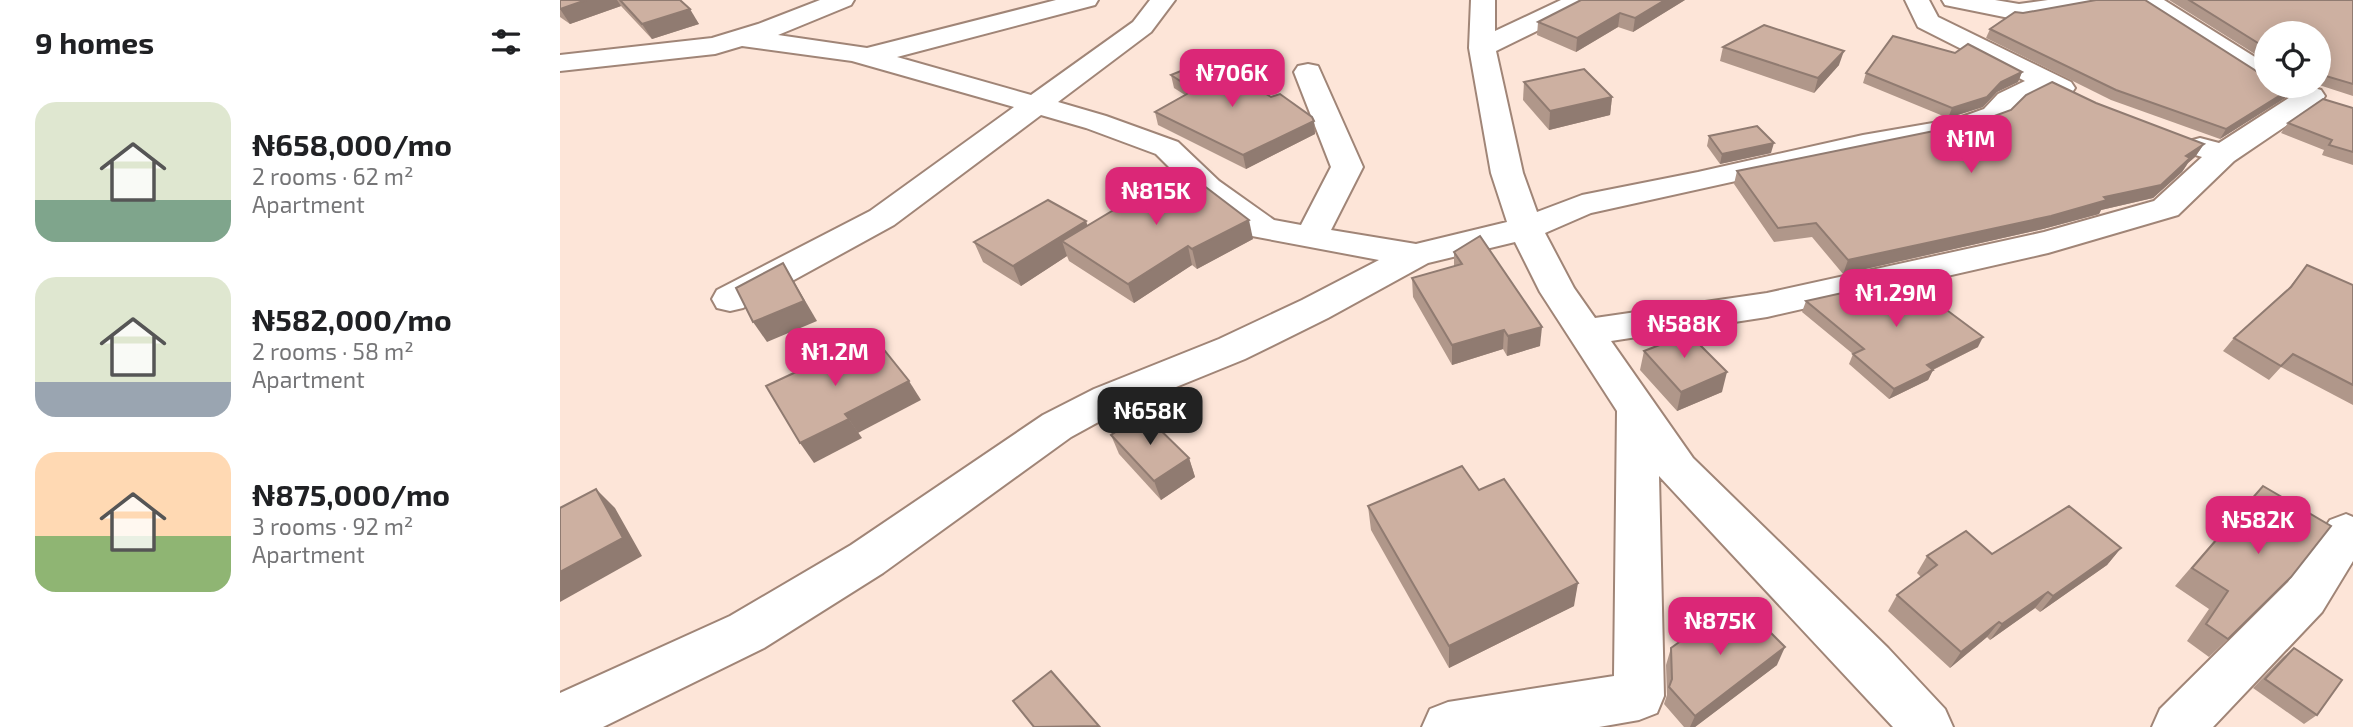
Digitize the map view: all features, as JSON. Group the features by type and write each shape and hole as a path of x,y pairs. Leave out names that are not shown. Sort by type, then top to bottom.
{"street":[{"path":"560,63 715,46 842,0"},
{"path":"867,56 1086,0"},
{"path":"730,299 882,218 1142,27 1163,0"},
{"path":"1482,0 1482,48 1507,173 1526,229 1558,292 1678,470 1870,664 1927,727"},
{"path":"1482,48 1581,0"},
{"path":"1917,0 1927,22 2089,103"},
{"path":"1954,0 2019,12 2096,0"},
{"path":"2154,1 2254,68"},
{"path":"741,38 867,56 1038,104 1167,148 1208,188 1264,229 1416,255"},
{"path":"1308,72 1348,167 1311,237"},
{"path":"576,716 747,632 934,515 1057,426 1108,398 1231,349 1303,315 1416,255 1474,239 1526,229 1582,205 1698,182 1863,144 1962,127 1994,115 2008,100 2047,81"},
{"path":"1587,332 1767,305 2048,242 2166,208 2222,154 2307,98"},
{"path":"2178,139 2222,154"},
{"path":"1448,727 1639,696 1637,408"},
{"path":"2178,727 2305,597 2346,533 2353,537"}],"building":[{"path":"560,0 586,0 560,9"},
{"path":"620,0 680,0 690,9 642,24"},
{"path":"1581,0 1665,0 1635,18 1620,13 1577,38 1538,22"},
{"path":"2096,0 2145,0 2254,70 2254,98 2276,98 2226,129 2116,90 1990,29 2015,12 2023,13"},
{"path":"2189,0 2353,0 2353,84 2331,78 2331,21 2254,21 2254,41"},
{"path":"1764,25 1844,51 1818,78 1723,47"},
{"path":"1893,36 1955,53 1968,44 2022,72 2001,82 1987,97 1952,108 1866,73"},
{"path":"1210,59 1271,97 1280,94 1314,121 1243,155 1155,112 1194,90 1171,75"},
{"path":"1584,69 1612,97 1550,111 1524,82"},
{"path":"2052,82 2096,103 2204,144 2186,156 2190,158 2161,185 2104,197 2107,200 2051,216 1848,260 1816,223 1778,228 1737,171 1978,122 2011,110 2026,95"},
{"path":"2323,99 2353,108 2353,152 2329,145 2332,140 2288,123"},
{"path":"1757,126 1774,143 1722,154 1709,136"},
{"path":"1182,169 1249,220 1192,249 1188,246 1128,284 1062,241"},
{"path":"1048,200 1086,221 1013,266 974,242"},
{"path":"1480,236 1542,327 1508,336 1504,330 1452,345 1412,278 1462,264 1454,252"},
{"path":"783,263 804,301 753,322 736,288"},
{"path":"2307,265 2353,285 2353,385 2293,354 2281,366 2234,338 2291,287"},
{"path":"1905,279 1983,337 1927,365 1933,370 1894,389 1853,354 1864,349 1806,301"},
{"path":"1671,316 1727,372 1681,392 1644,351 1670,341"},
{"path":"873,336 909,381 845,414 849,419 800,443 766,386"},
{"path":"1144,414 1189,458 1154,481 1111,435"},
{"path":"1462,466 1479,490 1504,479 1578,583 1449,646 1368,506"},
{"path":"2263,486 2331,526 2291,577 2228,639 2206,624 2228,591 2192,568"},
{"path":"596,489 623,538 560,572 560,508"},
{"path":"2069,506 2121,548 2053,596 2048,592 2002,624 1999,622 1961,652 1897,595 1937,565 1927,556 1966,531 1992,554"},
{"path":"1738,600 1785,647 1695,716 1669,687 1672,679 1671,648"},
{"path":"2294,648 2342,680 2317,715 2265,679"},
{"path":"1051,671 1099,726 1034,727 1013,701"}]}
